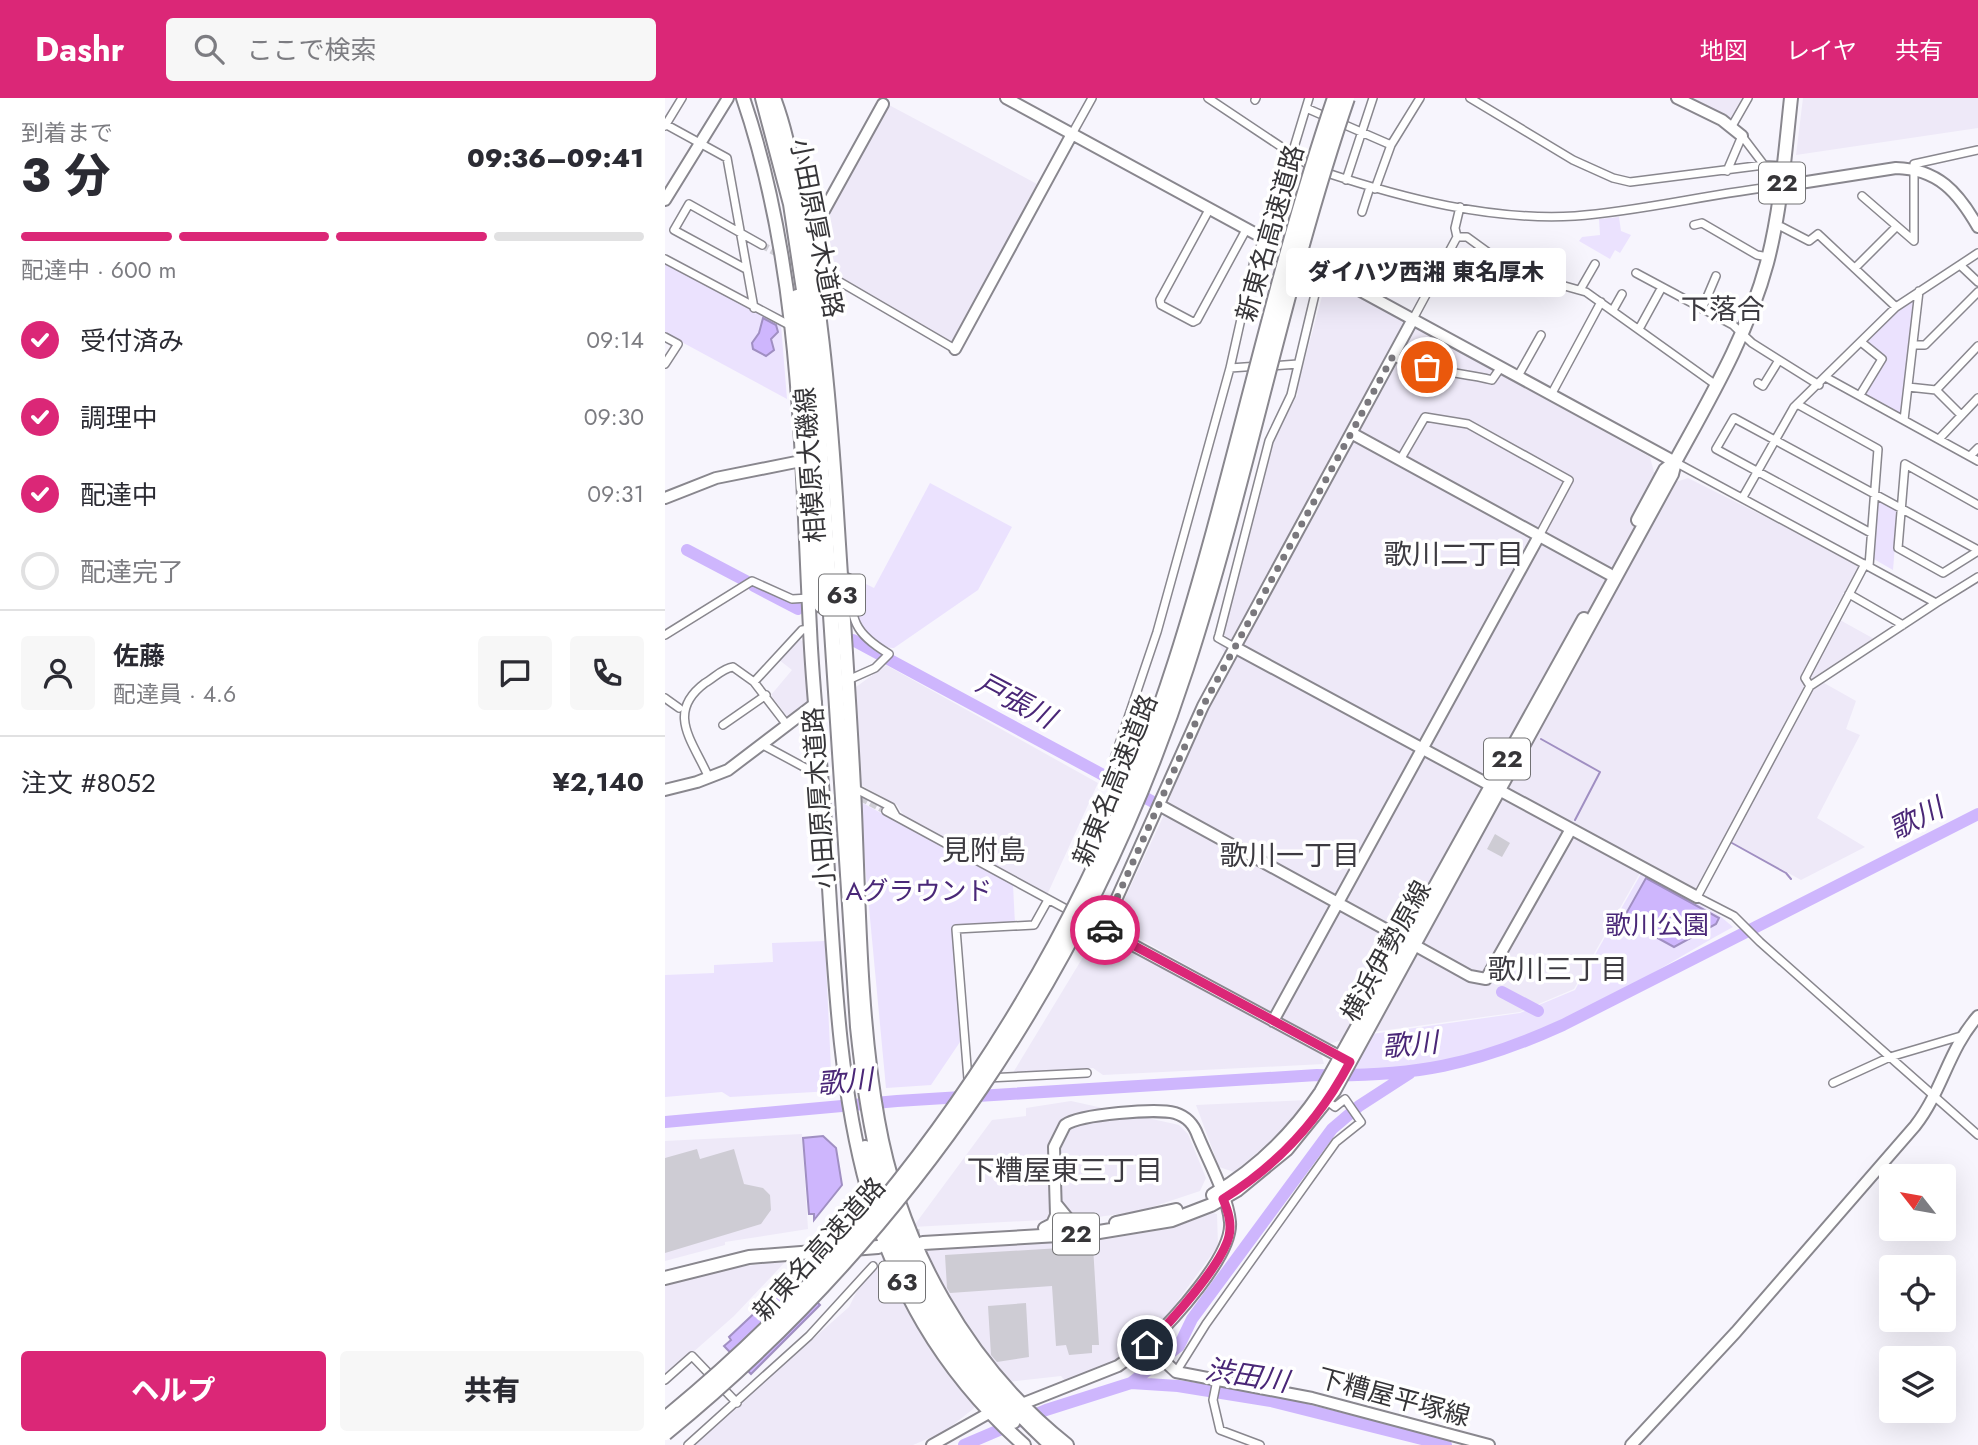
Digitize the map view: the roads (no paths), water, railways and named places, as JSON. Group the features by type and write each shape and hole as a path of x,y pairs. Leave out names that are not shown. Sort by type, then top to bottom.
{"highway":[{"name":"小田原厚木道路","path":"738,98 782,205 804,357 860,1096 881,1210 907,1276 957,1357 1038,1445"},
{"name":"小田原厚木道路","path":"764,98 791,204 814,356 860,1096"},
{"name":"新東名高速道路","path":"665,1419 782,1312 832,1261 899,1181 989,1057 1075,909 1129,791 1175,664 1215,531 1303,202 1335,98"},
{"name":"新東名高速道路","path":"665,1433 745,1364 800,1310 924,1168 1026,1017 1097,888 1139,795 1186,668 1224,540 1310,216 1347,98"},
{"name":"小田原厚木道路","path":"1027,1432 1052,1445"}],"main road":[{"name":"相模原大磯線","path":"738,98 766,173 792,327 816,703 860,1096"},
{"name":"相模原大磯線","path":"774,98 811,225 829,395 861,927 860,1096"},
{"name":"横浜伊勢原線","path":"1496,788 1666,486 1675,462 1742,334 1768,257 1781,186 1788,99"},
{"name":"横浜伊勢原線","path":"1221,1195 1170,1212 1086,1226 921,1239 1129,1229 1172,1220 1221,1195 1283,1142 1327,1095 1496,788 1665,470 1675,462"},
{"name":"63","path":"864,1122 920,1255 1010,1413 1027,1432 1067,1445"},
{"path":"665,1269 707,1257 784,1245 876,1243 749,1257 665,1278"}],"street":[{"path":"682,98 665,125 727,158 754,308"},
{"path":"665,200 701,144 738,98"},
{"path":"1006,98 1936,603"},
{"path":"818,274 862,295 955,349 1092,98"},
{"path":"1207,98 1317,170 1373,188 1492,213 1575,216 1896,169 1913,169 1942,180 1952,188 1978,227"},
{"path":"1292,154 1309,98"},
{"path":"1346,180 1373,98"},
{"path":"1362,209 1391,145 1420,98"},
{"path":"1470,98 1573,160 1613,178 1630,182 1764,165 1783,166"},
{"path":"1677,98 1732,126 1764,165"},
{"path":"1732,126 1748,98"},
{"path":"811,225 883,104"},
{"path":"1306,108 1391,145"},
{"path":"1727,171 1742,136"},
{"path":"1862,195 1914,241 1913,169 1918,161 1978,150"},
{"path":"746,269 674,230 689,204 762,245"},
{"path":"1103,929 1203,706 1353,434 1457,237 1455,228 1460,207"},
{"path":"1210,208 1160,300 1161,305 1193,322 1198,320 1247,228"},
{"path":"1694,225 1768,257"},
{"path":"1782,227 1809,241 1818,233 1896,307"},
{"path":"1855,268 1896,227"},
{"path":"1457,237 1467,237 1515,272 1580,290 1613,310 1716,384"},
{"path":"1109,774 1157,632 1230,368 1254,261 1264,238"},
{"path":"1743,497 1797,404 1827,378 1896,307 1978,253"},
{"path":"665,260 792,327"},
{"path":"1580,290 1595,264"},
{"path":"1960,265 1978,282"},
{"path":"1321,269 1287,406 1269,441 1218,638 1738,920 1978,1135"},
{"path":"1636,273 1733,326 1819,385"},
{"path":"1435,275 1458,289"},
{"path":"1702,309 1716,276"},
{"path":"835,284 858,297 862,295"},
{"path":"1639,329 1662,287"},
{"path":"1904,420 1919,291"},
{"path":"1913,345 1926,345 1978,292"},
{"path":"1613,310 1622,294"},
{"path":"1551,395 1601,302"},
{"path":"1518,376 1540,338 1528,335"},
{"path":"665,337 678,344 665,363"},
{"path":"1860,395 1882,359 1861,342"},
{"path":"1936,390 1978,346"},
{"path":"1393,356 1409,365 1446,369 1492,380 1501,367"},
{"path":"1763,386 1779,360"},
{"path":"1230,368 1298,364"},
{"path":"1827,378 1978,461"},
{"path":"1908,387 1936,390 1961,415"},
{"path":"1213,404 1223,394"},
{"path":"1939,439 1978,398"},
{"path":"1797,404 1878,449 1867,565 1805,678 1809,687"},
{"path":"1273,1021 1569,480 1468,424 1425,417 1400,460"},
{"path":"1871,533 1716,449 1734,418 1901,507 1978,551 1943,573 1898,548 1901,507 1905,464 1978,505"},
{"path":"1353,434 1609,574"},
{"path":"1970,456 1978,448"},
{"path":"665,498 716,478 801,461"},
{"path":"841,575 849,578 855,625 869,642 887,657 861,676 848,680"},
{"path":"1696,897 1809,687 1978,577"},
{"path":"665,635 753,581 792,599 809,598"},
{"path":"1849,594 1903,625"},
{"path":"754,682 802,630 810,629"},
{"path":"709,778 685,738 679,708 689,692 713,681 730,667 754,682 787,725"},
{"path":"723,725 766,695"},
{"path":"665,699 679,708"},
{"path":"665,790 709,778 729,769 816,703"},
{"path":"763,745 813,772"},
{"path":"853,788 891,807 896,817"},
{"path":"1159,805 1470,976 1486,979 1571,829"},
{"path":"885,811 1273,1021 1344,1063"},
{"path":"1048,900 1034,925 956,929 968,1079 1087,1073"},
{"path":"1631,1445 1900,1144 1936,1097 1961,1036 1978,1016"},
{"path":"1833,1083 1890,1057 1961,1036"},
{"path":"1149,1346 1173,1370 1336,1142 1361,1122 1345,1099 1335,1107 1327,1095"},
{"path":"932,1445 1118,1366 1149,1346 1224,1248 1230,1228 1221,1195 1194,1126 1181,1115 1165,1112 1086,1117 1065,1125 1055,1142 1055,1220 1044,1228"},
{"path":"1057,1205 1070,1221 1086,1226"},
{"path":"688,1445 737,1404 809,1336 873,1266"},
{"path":"665,1380 692,1356 737,1404"},
{"name":"下糟屋平塚線","path":"1173,1370 1313,1398 1489,1445"},
{"path":"1217,1380 1213,1400 1220,1430 1260,1445"}],"waterway":[{"name":"戸張川","path":"687,550 746,581"},
{"name":"戸張川","path":"754,586 798,609"},
{"name":"戸張川","path":"853,640 1155,803"},
{"path":"1541,739 1600,772 1575,820"},
{"name":"歌川","path":"665,1122 897,1101 1317,1075 1384,1074 1443,1066 1501,1050 1563,1025 1978,814"},
{"path":"1732,843 1786,873 1791,879"},
{"name":"戸張川","path":"1502,992 1538,1011"},
{"path":"1131,1383 1179,1346 1192,1319 1332,1129 1359,1106 1410,1073"},
{"name":"渋田川","path":"964,1445 1046,1410 1131,1383 1178,1386 1271,1401 1446,1445"}],"tunnel":[{"path":"762,245 800,266"},
{"path":"814,273 835,284"},
{"path":"852,793 886,811"},
{"path":"874,1239 920,1235"}],"place":[{"name":"ダイハツ西湘 東名厚木","path":"1427,367"}],"district":[{"name":"下落合","path":"1723,309"},
{"name":"歌川二丁目","path":"1454,554"},
{"name":"見附島","path":"984,850"},
{"name":"歌川一丁目","path":"1290,855"},
{"name":"歌川三丁目","path":"1558,969"},
{"name":"下糟屋東三丁目","path":"1065,1170"}],"park label":[{"name":"Aグラウンド","path":"919,891"},
{"name":"歌川公園","path":"1657,925"}]}
